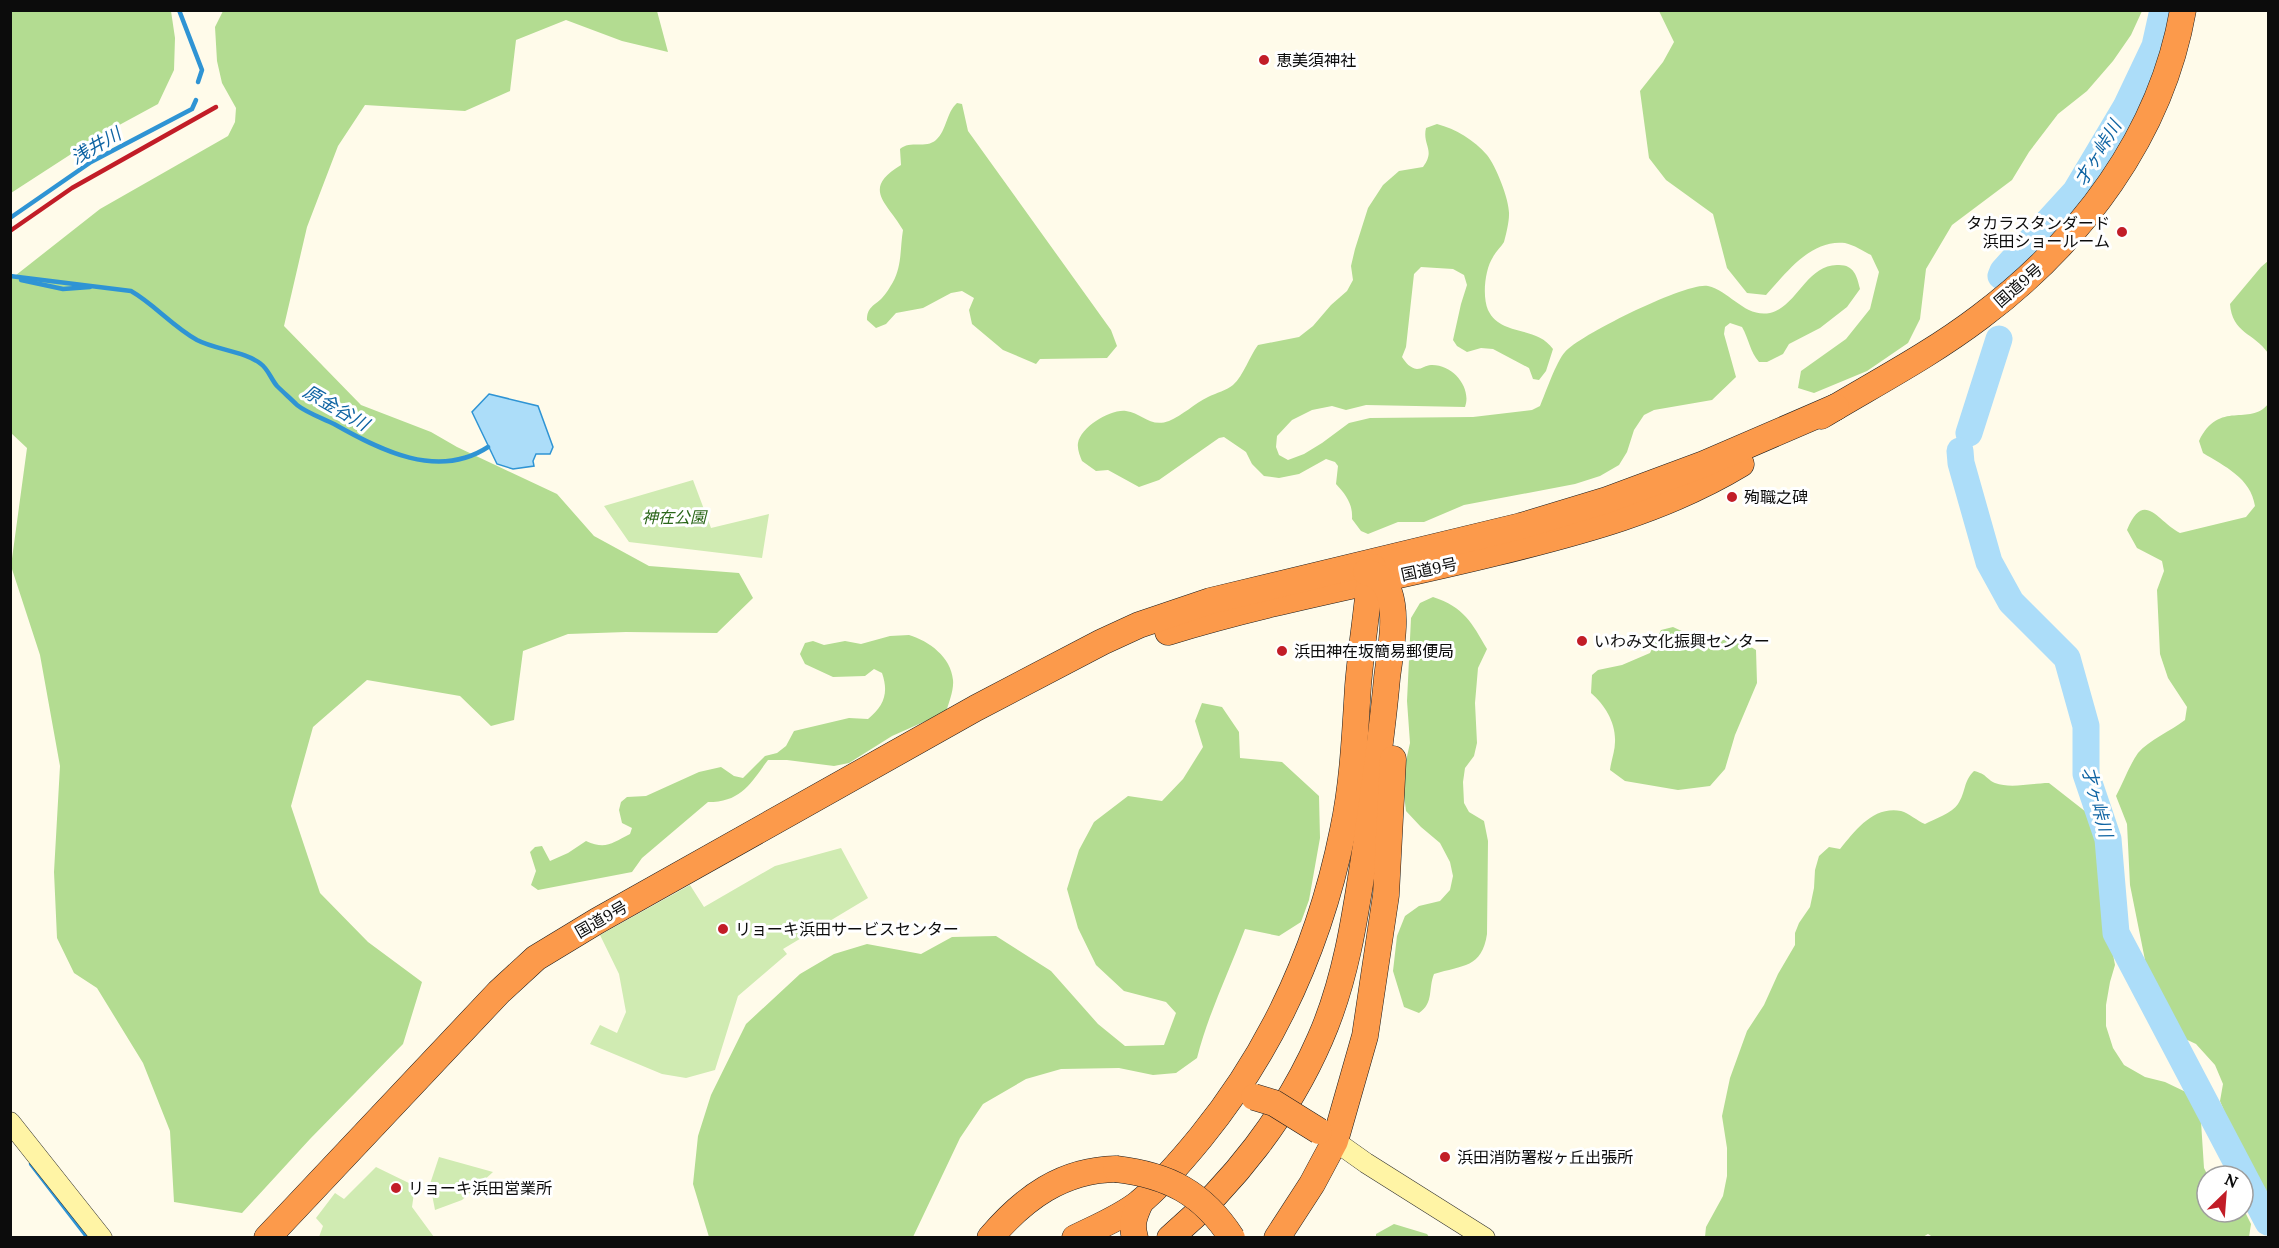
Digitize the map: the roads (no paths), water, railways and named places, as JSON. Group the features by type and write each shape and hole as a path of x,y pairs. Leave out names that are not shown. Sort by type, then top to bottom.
{"highway":[{"name":"国道9号","path":"267,1238 499,992 536,958 626,904 1005,692 1139,625 1210,601 1318,574 1380,569 1435,569 1550,540 1651,508 1730,471 1980,317 2032,274 2072,233 2128,157 2151,112 2175,53 2183,10"},
{"name":"国道9号","path":"1005,692 1144,639 1298,599 1380,569 1607,500 1704,464 1836,407"},
{"path":"1275,1238 1324,1164 1327,1136 1365,1036 1386,895 1393,757 1390,594 1380,569"},
{"path":"1075,1238 1140,1203 1185,1156 1228,1104 1264,1046 1297,982 1330,888 1348,805 1359,684 1380,569"},
{"path":"1359,893 1380,569"},
{"path":"1170,1238 1212,1199 1263,1137 1304,1073 1320,1039 1334,1003 1347,954 1359,893 1378,762 1395,603 1405,588 1420,576 1435,569"},
{"path":"1298,599 1334,600 1350,610 1359,633 1359,684"},
{"path":"1228,1104 1243,1098 1254,1097 1274,1103 1327,1136"},
{"path":"990,1238 1021,1205 1056,1182 1096,1170 1116,1169 1147,1174 1178,1186 1212,1210 1232,1238"},
{"path":"1133,1233 1133,1218 1140,1203"}],"street":[{"path":"10,1122 102,1238"},
{"path":"1327,1136 1485,1238"}],"water":[{"path":"489,394 538,406 553,447 550,454 536,454 533,461 534,466 513,469 497,464 472,412"}],"waterway":[{"name":"浅井川","path":"179,10 202,70 198,82"},
{"name":"才ヶ峠川","path":"2001,276 2003,271 2076,191 2126,107 2155,46 2163,10"},
{"name":"浅井川","path":"10,218 91,162 192,109 196,100"},
{"name":"原金谷川","path":"10,276 131,291 197,340 247,356 261,364 277,386 301,408 390,451 410,458 449,461 469,457 488,447"},
{"name":"原金谷川","path":"21,280 63,289 90,287"},
{"name":"才ヶ峠川","path":"1969,433 1999,339"},
{"name":"才ヶ峠川","path":"1960,451 1961,463 1989,562 2011,602 2067,658 2086,726 2086,774 2108,839 2116,933 2268,1222"},
{"path":"31,1164 88,1238"}],"railway":[{"path":"10,231 72,188 216,107"}],"place":[{"name":"恵美須神社","path":"1264,60"},
{"name":"タカラスタンダード 浜田ショールーム","path":"2122,232"},
{"name":"殉職之碑","path":"1732,497"},
{"name":"いわみ文化振興センター","path":"1582,641"},
{"name":"浜田神在坂簡易郵便局","path":"1282,651"},
{"name":"リョーキ浜田サービスセンター","path":"723,929"},
{"name":"浜田消防署桜ヶ丘出張所","path":"1445,1157"},
{"name":"リョーキ浜田営業所","path":"396,1188"}],"park label":[{"name":"神在公園","path":"674,517"}]}
